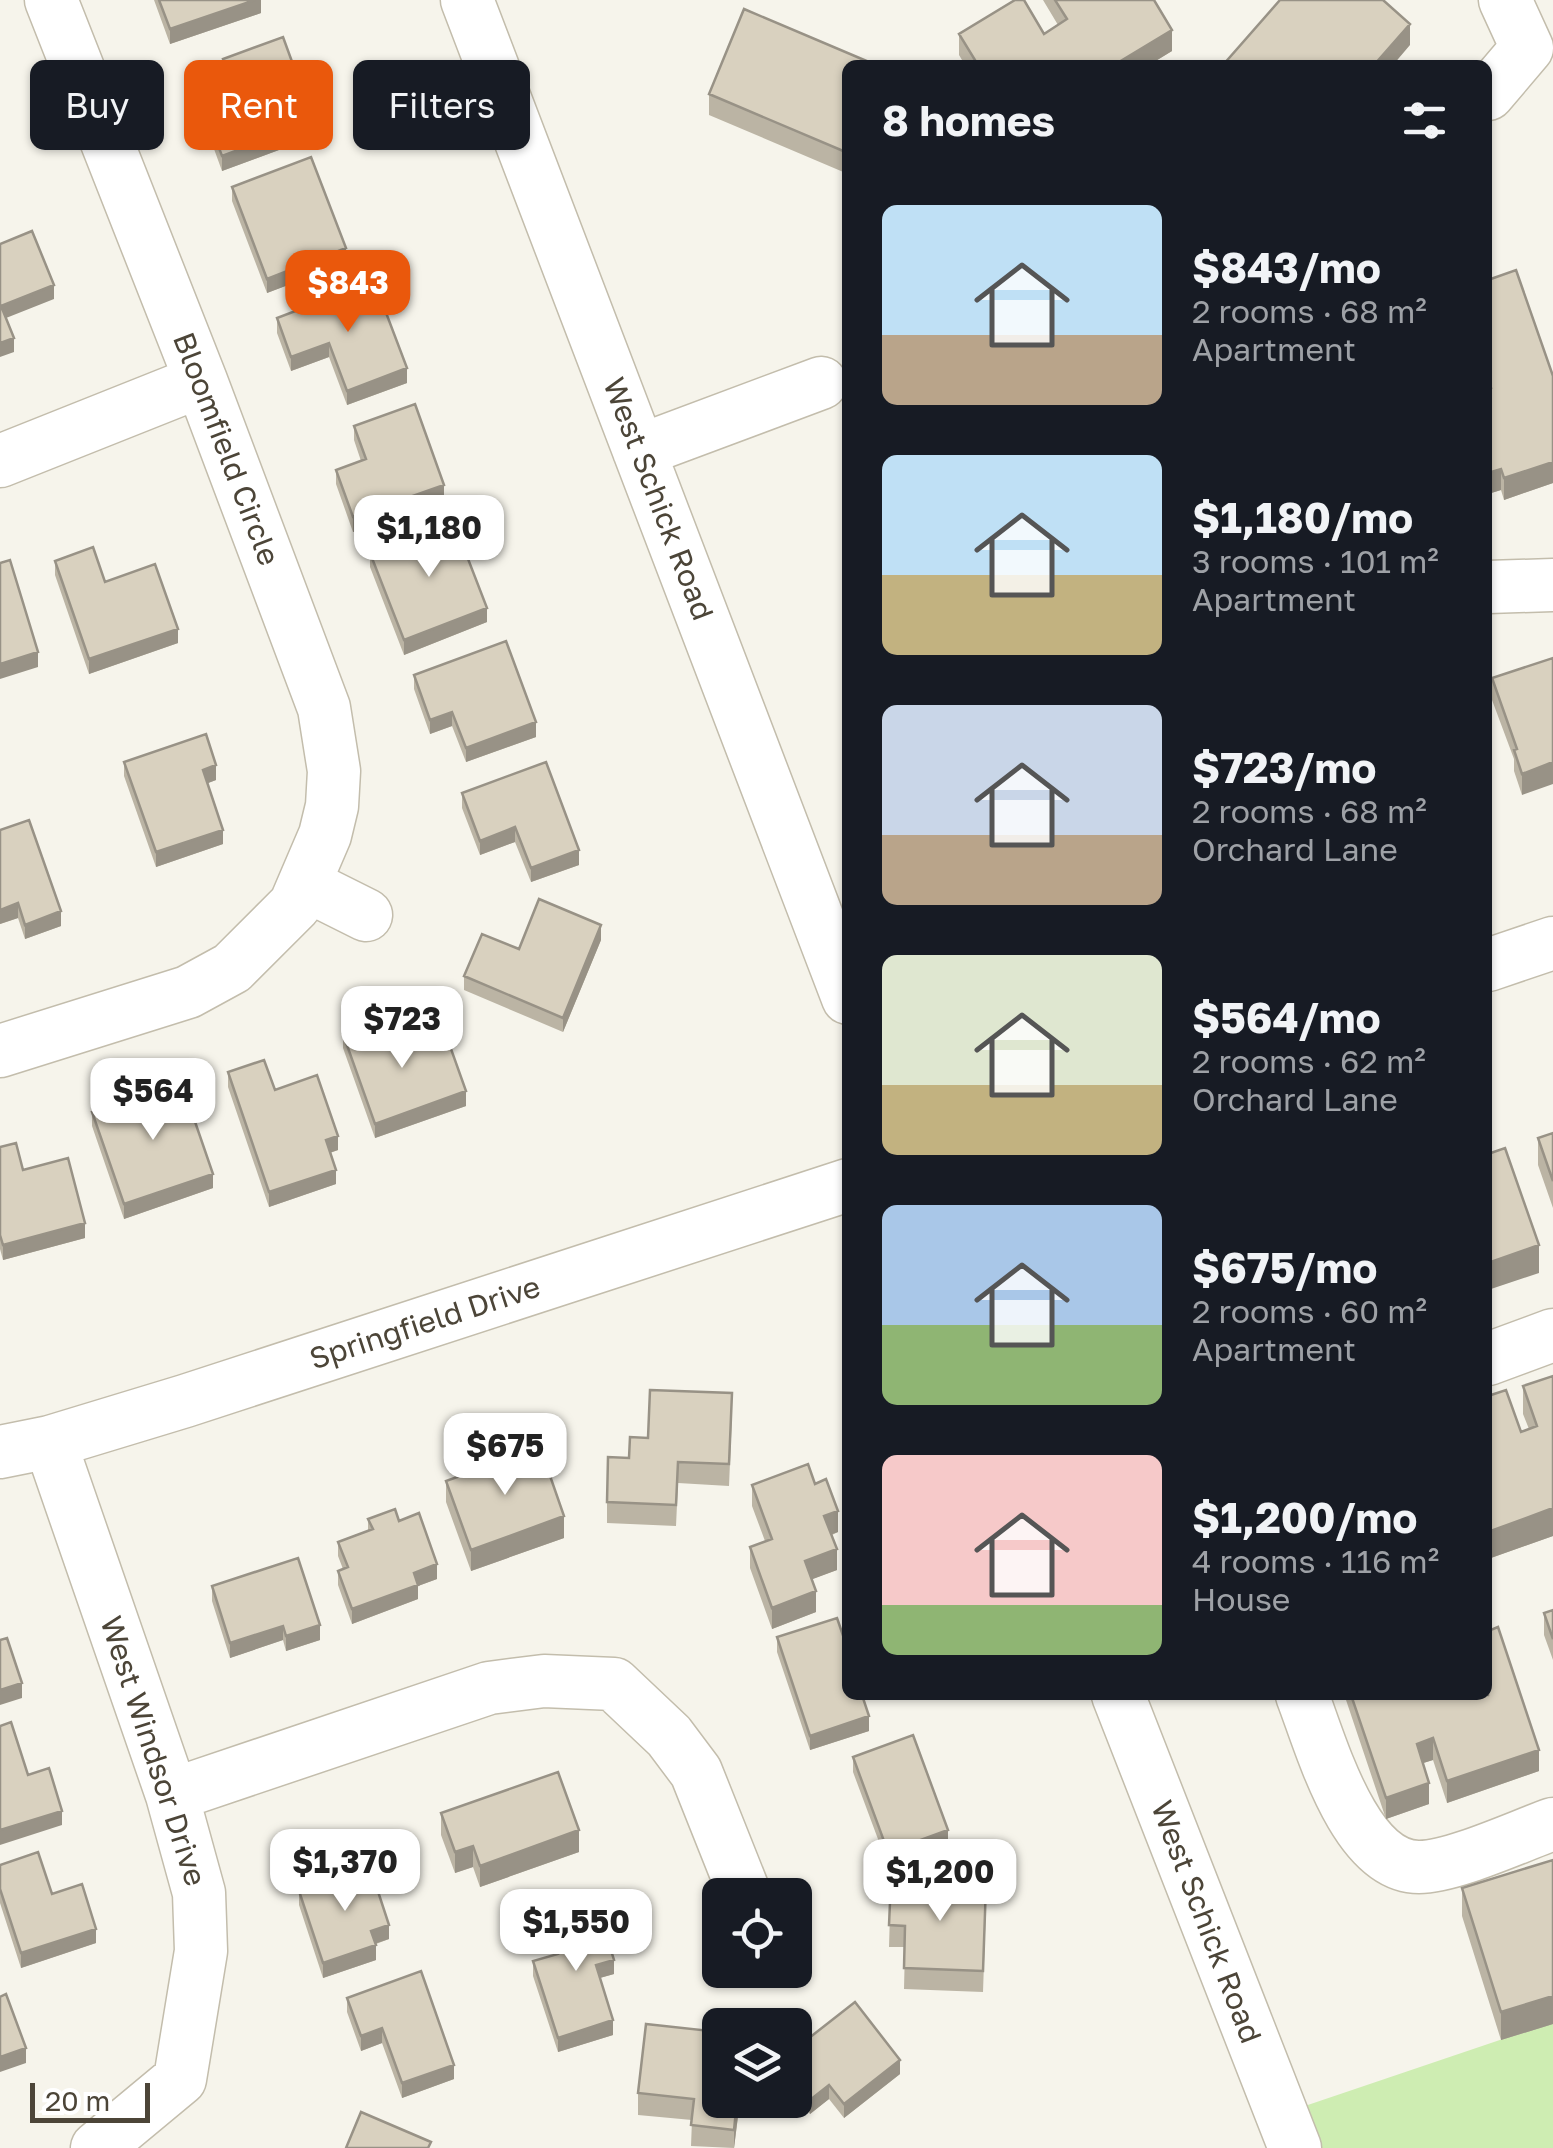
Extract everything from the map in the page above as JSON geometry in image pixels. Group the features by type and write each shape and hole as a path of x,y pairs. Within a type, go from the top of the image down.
{"street":[{"name":"Bloomfield Circle","path":"51,0 324,708 334,772 332,806 299,895"},
{"name":"West Schick Road","path":"467,0 842,982"},
{"path":"1492,91 1540,52 1504,0"},
{"path":"0,460 201,381"},
{"path":"639,451 821,382"},
{"path":"1492,587 1553,585"},
{"path":"0,1051 188,992 232,968 299,895 366,916"},
{"path":"1492,965 1553,943"},
{"name":"Springfield Drive","path":"0,1452 50,1442 204,1395 842,1187"},
{"path":"1492,1357 1553,1335"},
{"name":"West Windsor Drive","path":"50,1442 172,1795 199,1893 201,1951 180,2079 97,2148"},
{"path":"172,1795 489,1688 544,1681 614,1684 668,1736 696,1772 738,1878"},
{"name":"West Schick Road","path":"1120,1700 1295,2148"},
{"path":"1304,1700 1340,1792 1367,1839 1393,1860 1418,1867 1450,1860 1553,1824"}],"green space":[{"path":"1553,2022 1553,2148 1311,2148 1296,2109"}],"building":[{"path":"159,0 255,0 170,29"},
{"path":"1015,0 1024,0 1044,34 1067,19 1055,0 1154,0 1172,30 1122,60 975,60 959,34"},
{"path":"1280,0 1383,0 1410,24 1378,60 1227,60"},
{"path":"744,9 864,60 842,60 842,150 709,94"},
{"path":"283,37 291,60 223,60"},
{"path":"311,157 346,248 267,279 232,187"},
{"path":"32,231 54,285 1,306 14,338 0,343 0,244"},
{"path":"1516,270 1553,376 1553,462 1504,478 1501,469 1492,472 1492,279"},
{"path":"374,281 407,368 347,391 329,343 291,357 277,318"},
{"path":"415,404 444,485 353,517 336,470 366,459 354,426"},
{"path":"453,520 487,608 404,640 370,553"},
{"path":"93,547 105,582 155,564 178,629 89,659 55,561"},
{"path":"10,560 38,652 0,664 0,563"},
{"path":"506,641 536,722 466,748 452,712 430,720 414,675"},
{"path":"1553,658 1553,762 1522,774 1492,678"},
{"path":"206,734 216,765 203,770 223,830 156,852 124,762"},
{"path":"546,762 579,850 531,868 515,827 480,841 462,793"},
{"path":"29,820 61,911 25,925 18,903 0,910 0,830"},
{"path":"539,899 601,925 563,1018 464,976 482,934 519,949"},
{"path":"386,1019 397,1049 445,1032 466,1091 375,1124 343,1034"},
{"path":"264,1060 275,1090 317,1075 338,1136 326,1140 336,1170 269,1192 228,1072"},
{"path":"181,1081 213,1174 124,1204 92,1112"},
{"path":"1553,1133 1553,1181 1538,1138"},
{"path":"16,1143 23,1170 68,1158 85,1223 3,1245 0,1147"},
{"path":"1505,1148 1539,1245 1492,1262 1492,1153"},
{"path":"1553,1376 1553,1508 1492,1531 1492,1395 1506,1390 1521,1432 1537,1426 1523,1386"},
{"path":"650,1390 732,1393 729,1464 678,1462 676,1505 607,1502 608,1457 629,1458 630,1437 648,1438"},
{"path":"540,1447 564,1516 471,1550 446,1481"},
{"path":"808,1464 815,1484 826,1479 838,1511 824,1516 837,1549 805,1561 816,1591 772,1608 750,1547 772,1539 752,1485"},
{"path":"395,1509 399,1521 419,1513 437,1564 414,1573 418,1585 352,1609 338,1571 348,1567 338,1542 373,1529 368,1519"},
{"path":"298,1558 320,1625 286,1636 283,1626 230,1643 212,1586"},
{"path":"1553,1610 1553,1639 1544,1613"},
{"path":"837,1618 842,1633 842,1700 864,1700 869,1716 810,1736 777,1637"},
{"path":"1498,1627 1539,1750 1447,1781 1433,1738 1417,1744 1429,1783 1386,1798 1353,1700 1492,1700 1492,1629"},
{"path":"7,1638 22,1683 0,1690 0,1640"},
{"path":"11,1722 28,1775 49,1768 62,1811 0,1830 0,1726"},
{"path":"913,1735 948,1830 888,1852 853,1757"},
{"path":"558,1772 579,1830 480,1866 473,1846 455,1852 441,1813"},
{"path":"38,1852 52,1894 82,1884 96,1929 21,1953 0,1889 0,1865"},
{"path":"1553,1860 1553,1996 1501,2012 1462,1888"},
{"path":"370,1867 389,1925 371,1931 376,1945 323,1963 299,1891"},
{"path":"891,1880 986,1884 983,1971 904,1968 905,1926 889,1925"},
{"path":"598,1909 614,1960 596,1965 613,2020 558,2038 533,1961 558,1954 549,1924"},
{"path":"421,1971 454,2065 402,2083 382,2028 361,2036 347,1998"},
{"path":"6,1994 26,2048 0,2057 0,1997"},
{"path":"855,2002 900,2060 844,2104 829,2085 812,2098 812,2036"},
{"path":"646,2024 702,2030 702,2118 735,2118 734,2130 691,2125 694,2099 638,2093"},
{"path":"361,2112 431,2142 428,2148 346,2148"}]}
